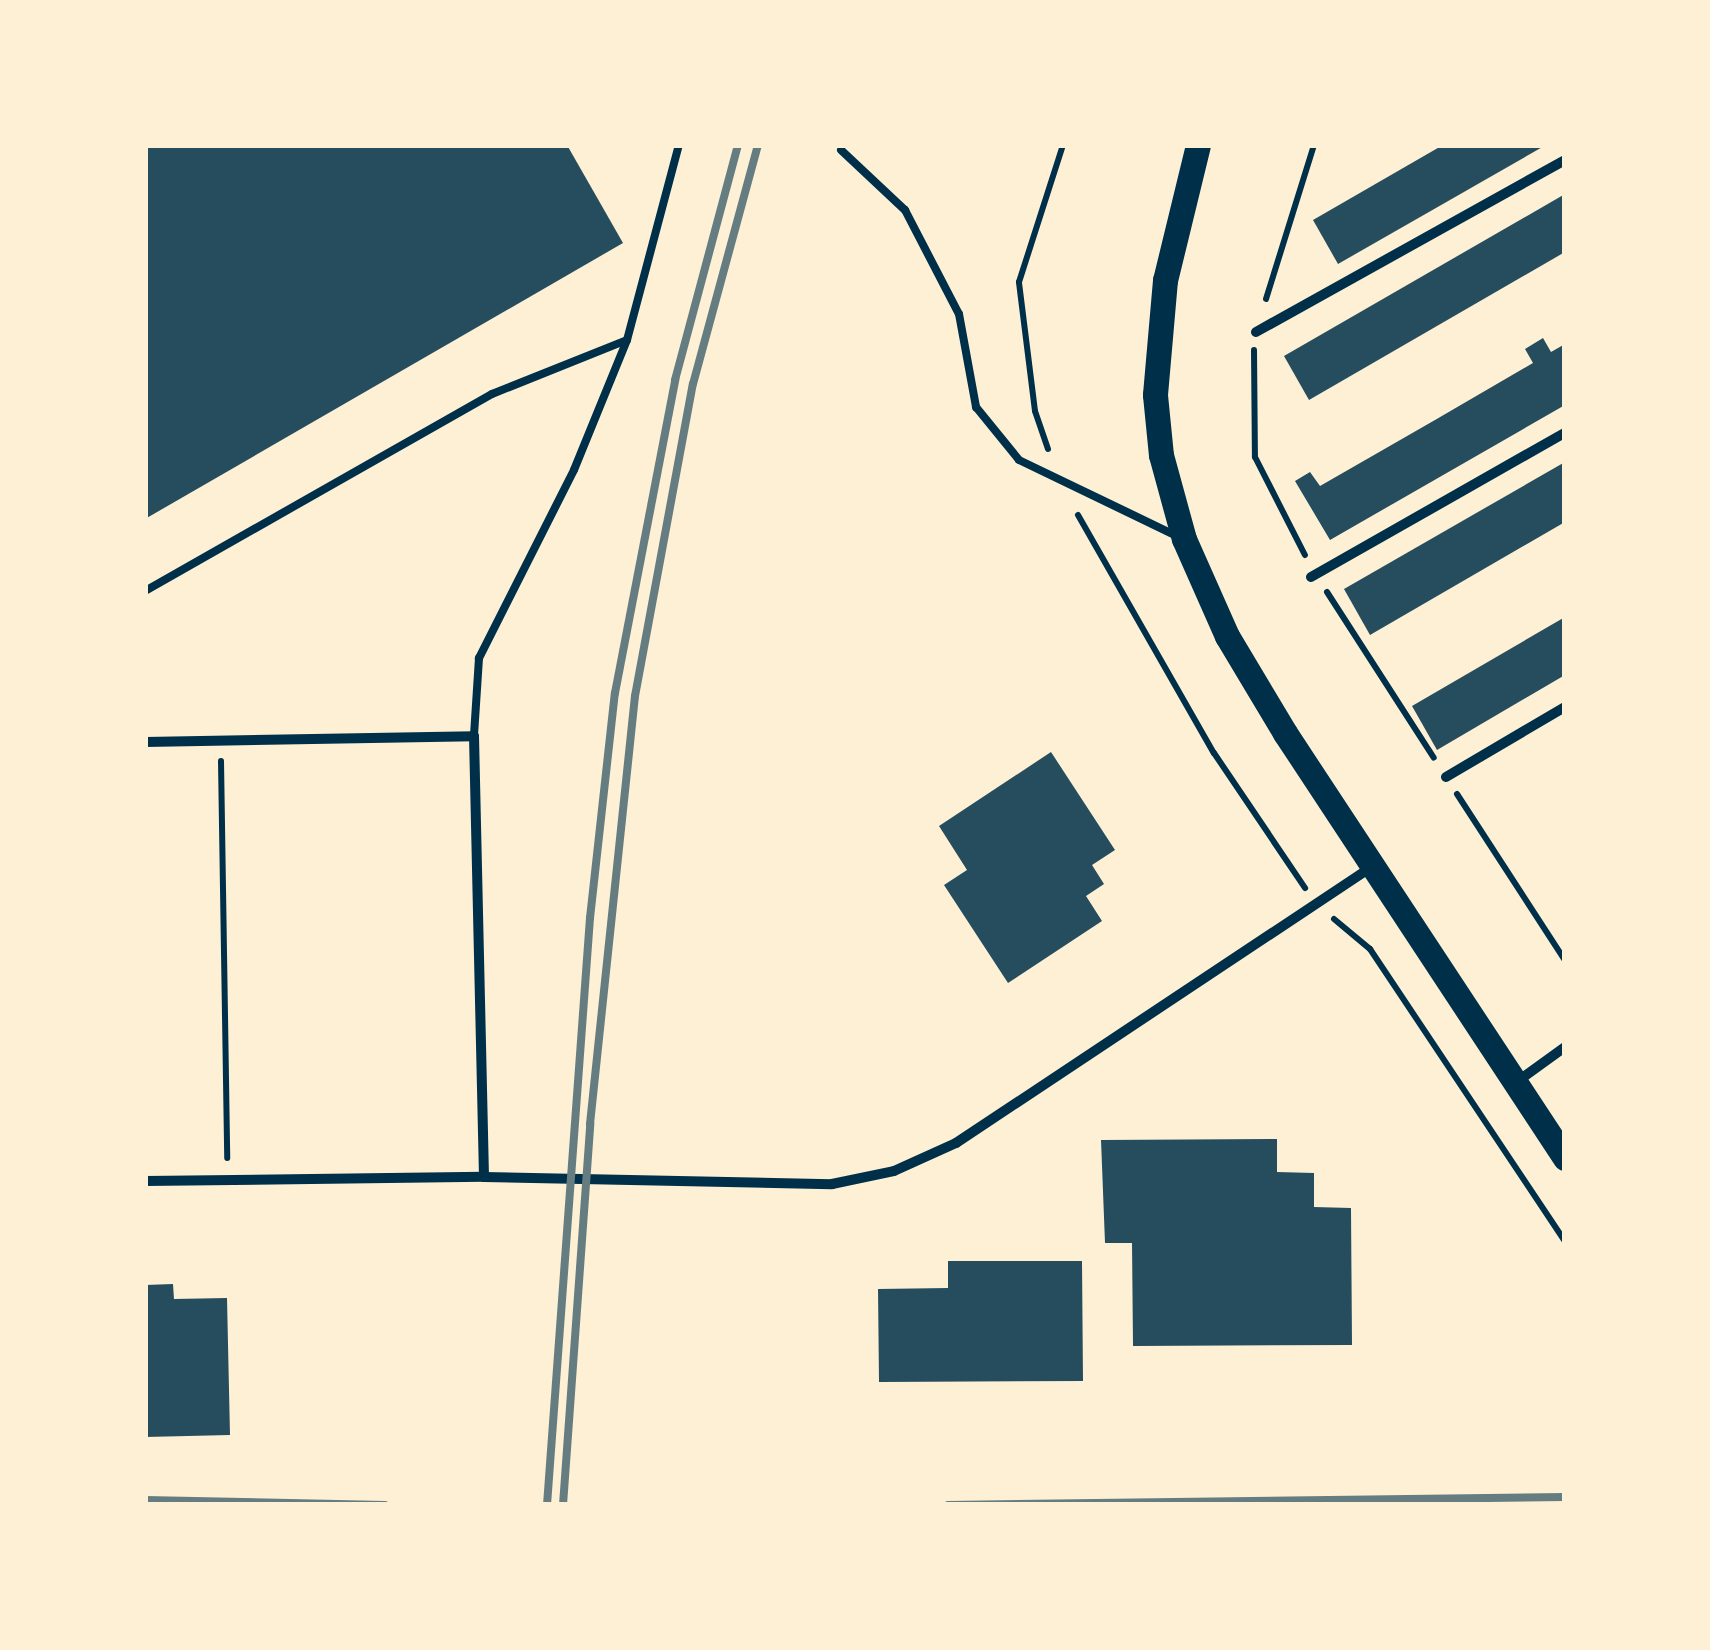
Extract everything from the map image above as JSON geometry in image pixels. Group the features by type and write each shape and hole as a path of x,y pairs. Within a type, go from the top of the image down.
{"main road":[{"path":"1198,145 1165,280 1155,395 1161,454 1184,538 1227,636 1565,1158"}],"street":[{"path":"1256,332 1565,160"},
{"path":"1311,577 1565,434"},
{"path":"1446,777 1565,707"},
{"path":"145,742 474,736 484,1177"},
{"path":"145,1181 484,1177 832,1184 894,1171 956,1144 1373,866"},
{"path":"1518,1081 1565,1046"}],"lane":[{"path":"474,736 480,658 574,470 626,340 679,145"},
{"path":"841,150 905,210 959,314 976,407 1019,460 1184,538"},
{"path":"145,590 492,394 626,340"}],"path":[{"path":"1063,145 1019,282 1035,412 1060,482 1214,753 1316,905 1370,948 1565,1241"},
{"path":"221,740 227,1180"}],"building":[{"path":"145,145 567,145 623,243 145,519"},
{"path":"1443,145 1546,145 1338,264 1313,220"},
{"path":"1565,194 1565,252 1309,400 1284,356"},
{"path":"1543,338 1551,352 1565,344 1565,405 1330,540 1295,481 1310,472 1320,486 1435,420 1533,363 1525,349"},
{"path":"1565,462 1565,522 1370,635 1344,589"},
{"path":"1565,617 1565,675 1437,750 1412,706"},
{"path":"1051,752 1115,850 1092,865 1104,884 1086,896 1102,921 1008,983 944,885 967,870 939,826"},
{"path":"1277,1139 1277,1172 1314,1173 1314,1207 1351,1208 1352,1345 1133,1346 1132,1243 1105,1243 1101,1140"},
{"path":"948,1261 1082,1261 1083,1381 879,1382 878,1289 948,1288"},
{"path":"173,1284 174,1299 227,1298 230,1435 145,1437 145,1285"}],"railway":[{"path":"547,1505 590,918 615,693 675,380 738,145"},
{"path":"563,1505 590,1124 635,696 693,384 758,145"},
{"path":"948,1505 1565,1497"},
{"path":"145,1500 385,1505"}]}
